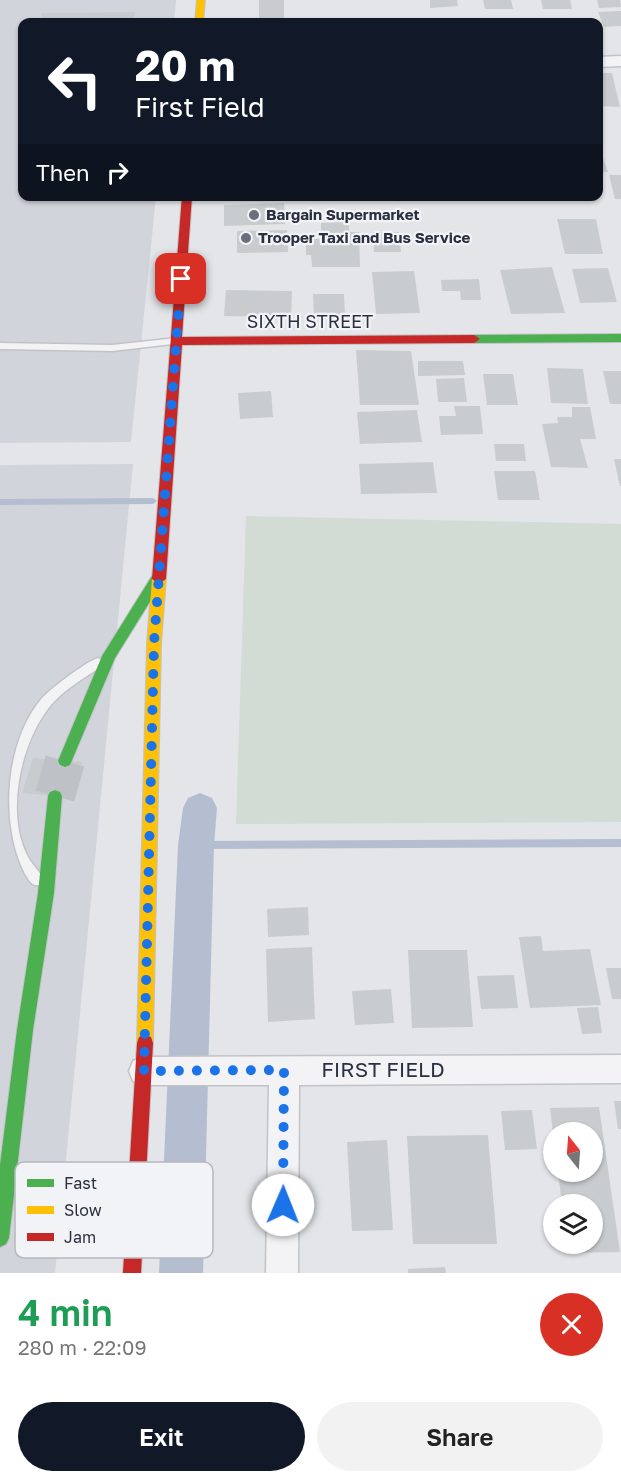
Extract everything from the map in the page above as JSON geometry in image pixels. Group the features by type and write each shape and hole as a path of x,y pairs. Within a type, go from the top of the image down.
{"street":[{"path":"199,18 201,0"},
{"path":"603,62 621,61"},
{"path":"139,1162 144,1071 154,643 187,201"},
{"name":"SIXTH STREET","path":"177,341 621,338"},
{"path":"65,761 109,656 160,575"},
{"path":"0,1238 25,1030 46,893 55,796"},
{"name":"FIRST FIELD","path":"144,1071 621,1069"},
{"path":"282,1273 284,1070"},
{"path":"132,1273 133,1258"}],"lane":[{"name":"SIXTH STREET","path":"0,346 112,348 177,341"},
{"path":"46,893 19,854 10,820 8,791 14,759 31,725 47,702 62,687 109,656"}],"shaded area":[{"path":"0,0 176,0 174,18 18,18 18,201 156,201 131,442 0,443"},
{"path":"133,464 66,1162 15,1162 15,1258 56,1258 55,1273 0,1273 0,465"},
{"path":"246,516 621,524 621,822 236,824"}],"building":[{"path":"259,0 284,0 284,18 259,18"},
{"path":"430,0 457,0 458,6 430,8"},
{"path":"483,0 511,0 513,9 485,9"},
{"path":"541,0 570,0 572,9 543,9"},
{"path":"597,0 620,0 621,7 599,8"},
{"path":"621,11 621,26 604,27 603,18 600,18 598,12"},
{"path":"135,12 134,18 41,18 42,13"},
{"path":"603,73 612,73 620,107 603,106"},
{"path":"603,158 608,172 603,172"},
{"path":"609,175 621,175 621,199 615,199"},
{"name":"Bargain Supermarket","path":"284,203 285,224 224,226 224,205"},
{"path":"557,219 596,219 603,254 565,254"},
{"path":"349,222 349,232 359,232 360,267 312,267 311,255 306,255 306,239 321,239 321,223"},
{"path":"287,230 288,252 237,253 237,231"},
{"path":"373,232 399,232 401,252 374,252"},
{"path":"552,267 565,313 511,314 500,270"},
{"path":"608,268 617,302 580,303 572,269"},
{"path":"414,271 420,313 376,314 372,272"},
{"path":"479,279 481,300 461,300 460,291 442,291 441,280"},
{"path":"226,290 292,291 291,317 224,316"},
{"path":"313,294 344,294 345,315 314,316"},
{"path":"356,350 411,351 419,405 360,405"},
{"path":"418,361 463,361 465,375 418,376"},
{"path":"547,368 583,369 588,404 551,403"},
{"path":"603,371 621,371 621,404 610,404"},
{"path":"483,374 513,374 518,405 487,405"},
{"path":"464,378 467,402 438,402 436,379"},
{"path":"271,391 273,417 240,419 238,393"},
{"path":"454,406 480,406 483,434 441,435 439,416 456,416"},
{"path":"572,407 590,407 596,439 580,439 588,468 551,467 542,424 558,423 557,417 572,417"},
{"path":"417,410 422,442 360,444 357,412"},
{"path":"494,444 524,444 526,461 496,461"},
{"path":"614,459 621,459 621,486 620,486"},
{"path":"433,462 437,493 361,494 359,464"},
{"path":"494,471 535,471 540,500 498,500"},
{"path":"33,758 82,762 73,798 22,793"},
{"path":"308,907 309,935 268,937 267,909"},
{"path":"541,936 543,951 590,949 601,1005 530,1008 519,937"},
{"path":"312,947 315,1019 268,1022 266,949"},
{"path":"408,950 467,950 473,1027 412,1028"},
{"path":"606,968 621,968 621,999 612,999"},
{"path":"514,975 518,1008 481,1009 477,976"},
{"path":"391,989 394,1023 355,1025 352,991"},
{"path":"598,1007 602,1033 582,1034 577,1008"},
{"path":"614,1101 621,1101 621,1129 618,1129"},
{"path":"599,1107 601,1122 552,1122 550,1108"},
{"path":"532,1110 537,1149 505,1150 501,1111"},
{"path":"488,1135 497,1244 413,1244 407,1136"},
{"path":"603,1135 620,1252 603,1252 603,1194 561,1194 559,1182 603,1182"},
{"path":"387,1140 393,1230 352,1231 347,1142"},
{"path":"445,1267 446,1273 408,1273 408,1269"}],"waterway":[{"path":"0,502 153,501"},
{"path":"185,1162 196,845 200,808"},
{"path":"196,845 621,843"},
{"path":"181,1273 182,1258"}],"tunnel":[{"path":"55,796 65,761"}],"traffic: fast":[{"path":"474,339 621,338"},
{"path":"65,761 109,656 157,579"},
{"path":"0,1238 25,1030 46,893 55,796"}],"traffic: slow":[{"path":"199,18 201,0"},
{"path":"145,1043 154,643 159,579"}],"traffic: jam":[{"path":"159,579 187,201"},
{"path":"177,341 474,339"},
{"path":"138,1162 145,1043"},
{"path":"132,1273 133,1258"}],"place":[{"name":"Bargain Supermarket","path":"254,215"},
{"name":"Trooper Taxi and Bus Service","path":"246,238"}],"route":[{"path":"181,279 154,643 144,1071 284,1070 283,1205"}]}
